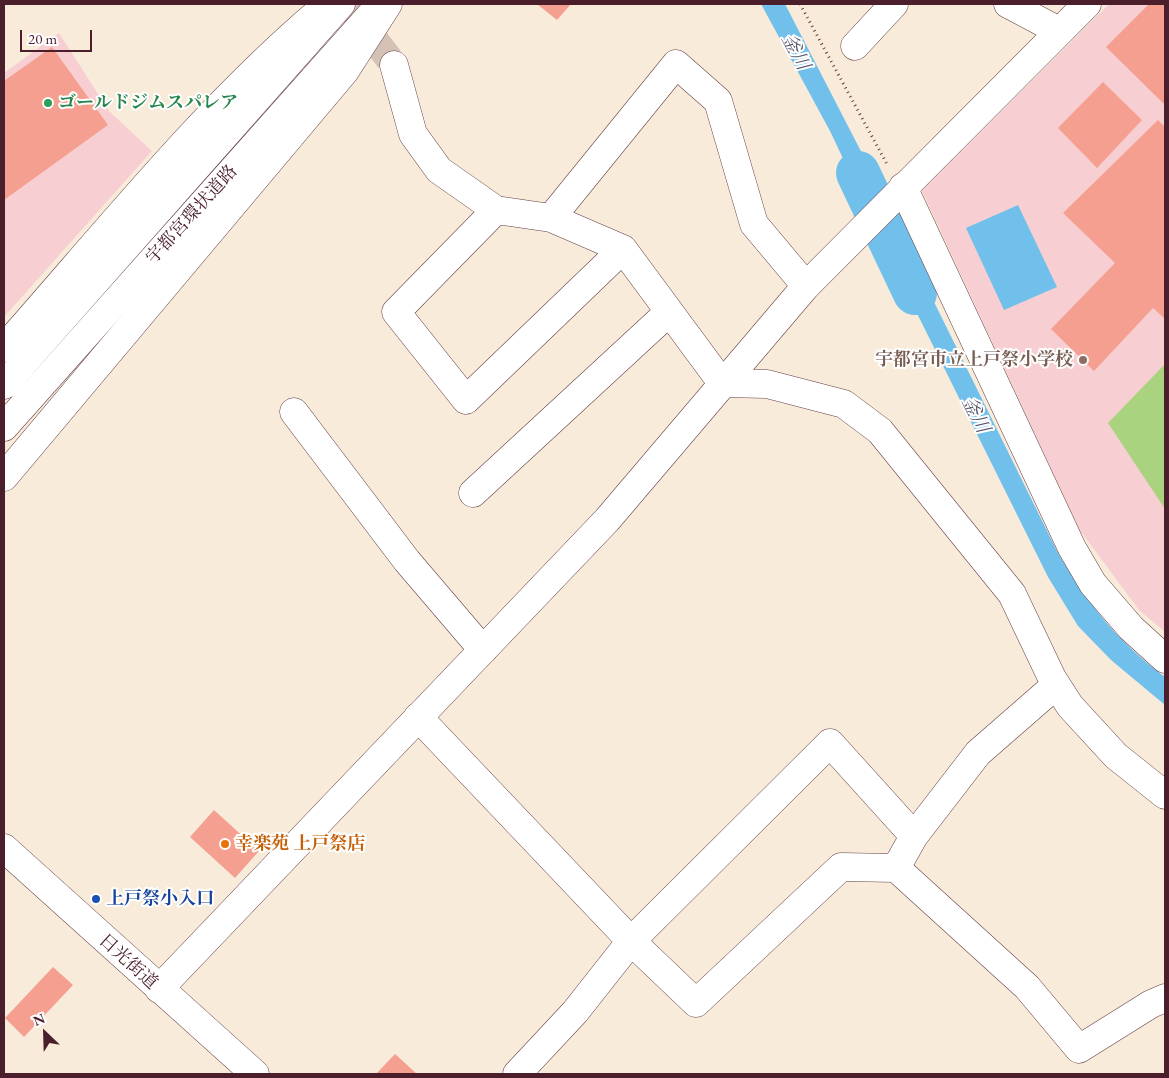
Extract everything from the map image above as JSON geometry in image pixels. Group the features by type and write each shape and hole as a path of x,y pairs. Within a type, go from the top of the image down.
{"main road":[{"path":"4,348 188,140 290,35 328,4"},
{"name":"宇都宮環状道路","path":"4,385 341,4"},
{"name":"宇都宮環状道路","path":"4,426 380,4"},
{"path":"4,477 345,71 388,4"},
{"path":"856,46 894,4"},
{"path":"1008,4 1060,31"},
{"path":"158,990 607,520 806,286 1087,4"},
{"path":"551,218 676,64 718,101 754,224 806,286"},
{"path":"394,65 413,134 439,170 496,210 551,218 623,249 722,383"},
{"path":"903,187 1072,548 1093,584 1131,628 1165,659"},
{"path":"496,210 396,312 466,400 623,249"},
{"path":"473,493 668,312"},
{"path":"722,383 767,384 844,404 880,431 1012,594 1056,685 1070,706 1116,756 1165,795"},
{"path":"294,412 407,561 483,650"},
{"path":"896,868 914,836 978,753 1056,685"},
{"path":"418,718 631,941 696,1003 841,867 896,868 1026,987 1079,1049 1151,1004 1165,998"},
{"path":"517,1074 575,1012 631,941 830,743 914,836"},
{"name":"日光街道","path":"4,848 158,990 255,1074"}],"path":[{"path":"800,4 892,173 903,187"}],"shaded area":[{"name":"宇都宮市立上戸祭小学校","path":"1109,4 1165,4 1165,632 1139,610 1079,529 922,191"},
{"path":"59,33 109,111 152,151 4,317 4,73"}],"green space":[{"path":"1165,364 1165,509 1108,423"}],"water":[{"path":"761,4 785,4 882,192 866,207 830,131"},
{"path":"1018,205 1057,287 1004,310 966,228"},
{"path":"898,229 1057,551 1068,570 1104,620 1132,650 1165,677 1165,705 1111,660 1078,626 1048,577 882,243"}],"building":[{"path":"537,4 571,4 557,20"},
{"path":"1149,4 1165,4 1165,105 1106,47"},
{"name":"ゴールドジムスパレア","path":"52,47 108,125 4,200 4,81"},
{"path":"1103,82 1142,120 1097,168 1058,128"},
{"path":"1158,120 1165,127 1165,319 1153,308 1094,371 1051,329 1115,263 1063,213"},
{"name":"幸楽苑 上戸祭店","path":"214,810 259,851 235,878 190,837"},
{"path":"53,967 73,985 24,1037 5,1018"},
{"path":"395,1054 417,1074 376,1074"}],"waterway":[{"name":"釜川","path":"858,173 915,293"}],"tunnel":[{"path":"347,4 394,65"}],"place":[{"name":"ゴールドジムスパレア","path":"48,103"},
{"name":"宇都宮市立上戸祭小学校","path":"1083,360"},
{"name":"幸楽苑 上戸祭店","path":"225,844"},
{"name":"上戸祭小入口","path":"96,899"}]}
